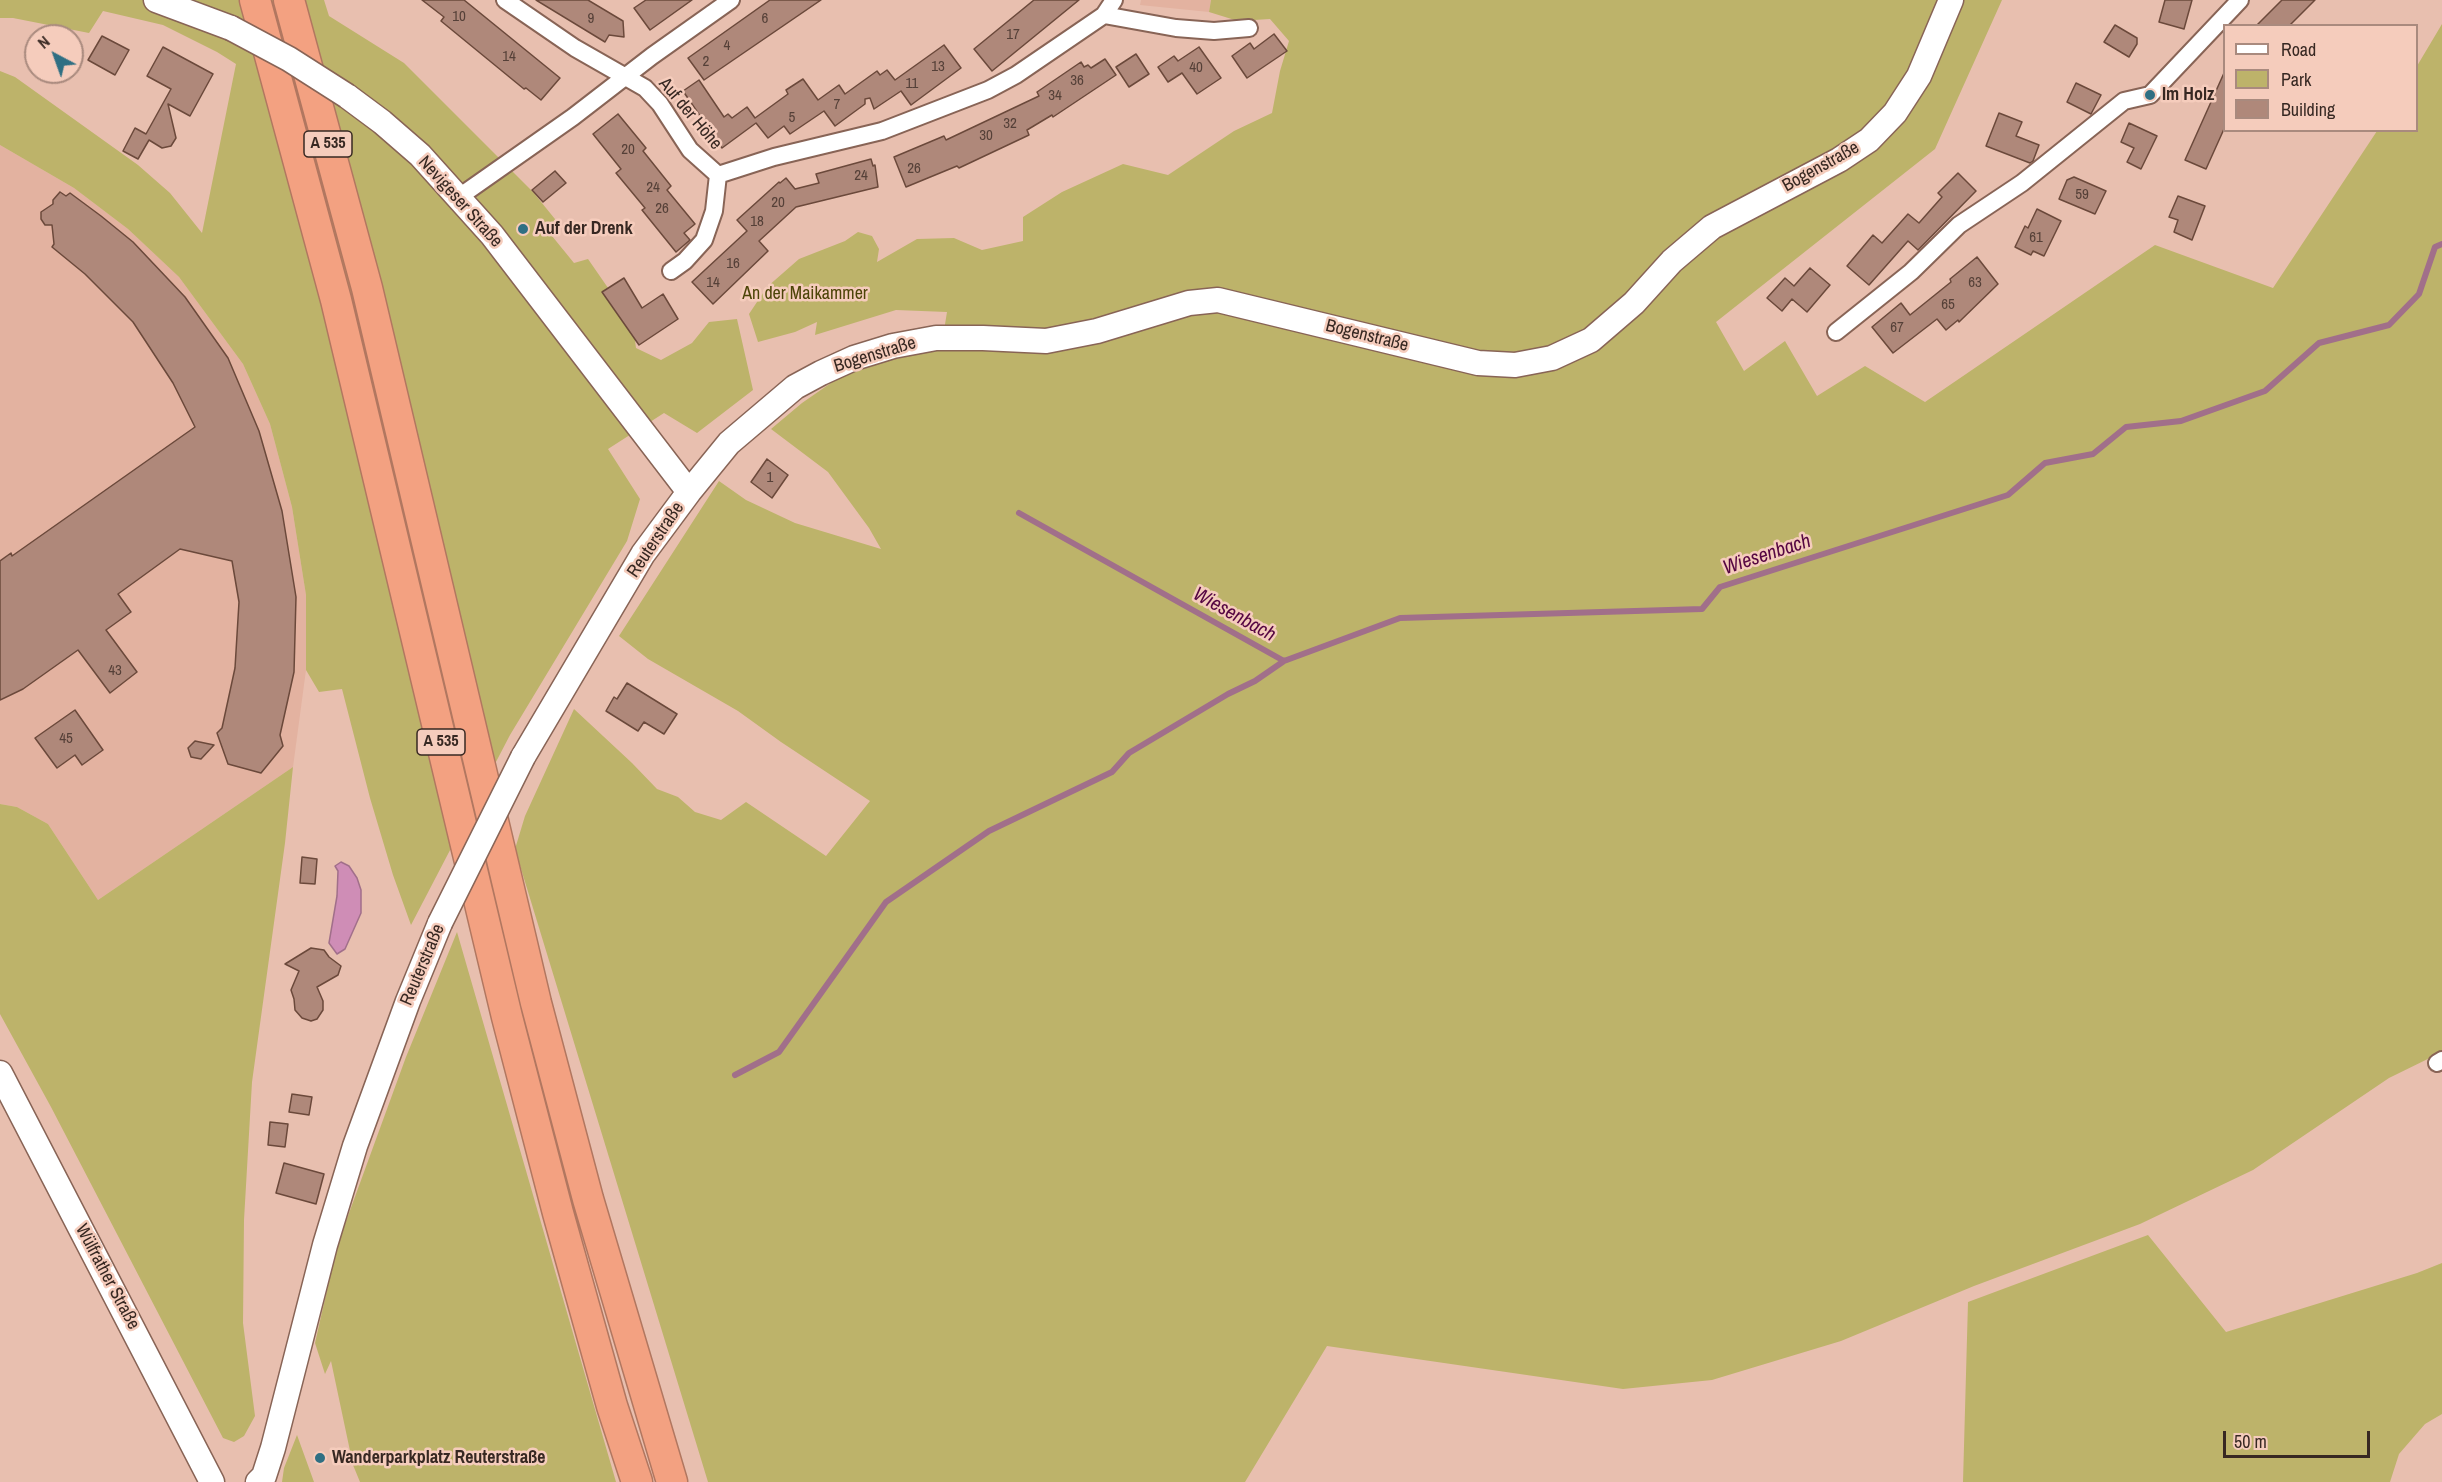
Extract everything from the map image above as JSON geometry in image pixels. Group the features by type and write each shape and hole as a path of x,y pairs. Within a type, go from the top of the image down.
{"highway":[{"name":"A 535","path":"255,0 336,300 507,1017 564,1235 612,1406 637,1482"},
{"name":"A 535","path":"288,0 367,288 536,1003 595,1222 672,1482"}],"main road":[{"name":"Nevigeser Straße","path":"156,0 231,28 290,59 347,96 420,155 492,235 688,492"},
{"name":"Bogenstraße","path":"688,492 729,443 795,387 854,358 893,346 936,338 1046,340 1097,330 1189,303 1218,300 1478,363 1515,364 1551,358 1591,340 1634,303 1672,261 1712,227 1839,160 1869,140 1895,113 1919,75 1951,0"},
{"name":"Reuterstraße","path":"258,1482 264,1476 273,1448 325,1245 355,1146 408,1001 440,923 523,757 644,555 688,492"},
{"name":"Wülfrather Straße","path":"0,1073 212,1482"}],"street":[{"name":"Auf der Höhe","path":"505,0 575,48 645,88 660,104 690,150 718,175 714,211 704,240 685,261 671,271"},
{"path":"459,197 573,117 731,0"},
{"path":"718,175 774,157 882,131 988,90 1016,75 1104,15 1114,0"},
{"path":"1836,332 1911,273 1959,225 2022,183 2124,101 2150,95 2240,0"},
{"path":"1104,15 1176,28 1214,31 1248,28"}],"shaded area":[{"path":"1141,0 1211,0 1209,12 1140,5"},
{"path":"0,145 74,188 128,229 179,277 243,364 270,424 292,507 306,595 306,670 293,767 98,900 48,824 17,807 0,804"},
{"path":"341,862 349,866 357,878 361,890 361,913 345,949 337,954 329,943 337,896 338,871 335,866"}],"green space":[{"path":"0,0 324,0 329,16 404,63 533,192 559,224 552,236 574,263 588,259 615,298 634,333 636,348 661,360 692,343 709,322 737,319 753,390 697,433 664,413 608,449 640,499 627,541 510,735 411,925 370,798 342,689 319,692 306,670 306,595 292,507 270,424 243,364 179,277 128,229 74,188 0,145 0,71 15,77 138,165 170,193 202,233 236,64 163,25 103,11 89,33 84,32 84,24 43,24 0,18"},
{"name":"An der Maikammer","path":"1211,0 2002,0 1935,149 1716,322 1744,371 1785,341 1817,396 1865,366 1925,402 2155,245 2273,288 2376,132 2418,132 2418,64 2442,24 2442,1052 2389,1078 2253,1170 2140,1224 1974,1286 1841,1341 1712,1380 1623,1389 1327,1346 1245,1482 708,1482 515,849 525,816 574,709 657,789 678,797 695,812 721,820 746,802 826,856 870,801 738,711 648,659 619,636 719,481 746,500 795,523 881,549 869,528 828,472 771,429 802,403 841,376 891,360 941,349 947,312 896,310 815,335 817,322 795,332 758,342 749,314 767,287 799,259 845,241 858,232 872,236 879,249 877,262 917,239 954,238 982,250 1023,241 1023,217 1062,192 1123,164 1168,175 1234,131 1272,113 1280,71 1289,41 1270,19 1238,21 1209,12"},
{"path":"293,767 285,843 252,1082 244,1220 243,1323 255,1416 244,1436 234,1442 223,1438 51,1107 0,1014 0,804 17,807 48,824 98,900"},
{"path":"457,932 616,1482 360,1482 353,1465 331,1361 325,1374 315,1343 337,1246 406,1057"},
{"path":"2148,1235 2226,1332 2417,1273 2442,1263 2442,1414 2425,1424 2399,1454 2390,1482 1963,1482 1968,1302"},
{"path":"297,1435 314,1482 282,1482 284,1468"}],"building":[{"path":"422,0 464,0 560,78 541,100 526,88 524,89 441,21 444,17"},
{"path":"536,0 588,0 623,21 624,37 609,35 605,42"},
{"path":"646,0 692,0 650,30 634,8"},
{"path":"770,0 821,0 704,80 688,58"},
{"path":"1034,0 1079,0 992,71 974,49"},
{"path":"2165,0 2192,0 2184,29 2159,22"},
{"path":"2282,0 2315,0 2291,24 2258,24"},
{"path":"2115,25 2137,38 2137,44 2129,57 2104,42"},
{"path":"1274,34 1287,51 1247,78 1232,56 1250,43 1254,49"},
{"path":"102,36 129,50 115,75 88,60"},
{"path":"944,45 961,68 911,105 901,91 874,109 870,98 865,99 865,104 835,126 824,111 790,134 784,126 768,138 756,123 722,148 683,91 699,80 724,117 728,114 732,118 747,107 755,118 788,94 786,90 803,79 818,100 839,85 845,94 877,71 880,75 887,70 895,80"},
{"path":"163,47 213,74 190,116 168,104 176,138 171,146 162,148 149,140 138,159 123,151 135,128 146,134 171,89 147,76"},
{"path":"1199,47 1221,78 1197,94 1182,73 1168,82 1158,67 1174,56 1178,61"},
{"path":"1136,54 1149,74 1129,87 1116,67"},
{"path":"1105,59 1116,75 1053,117 1052,115 1027,130 1029,135 959,168 957,166 906,187 894,157 944,136 946,140 1039,96 1037,92 1081,62 1084,67 1088,65 1091,68"},
{"path":"2223,75 2223,131 2206,169 2185,160"},
{"path":"2076,83 2101,95 2091,114 2067,102"},
{"path":"1999,113 2022,122 2016,136 2039,145 2030,163 1986,146"},
{"path":"618,114 646,148 643,151 671,186 667,190 695,224 684,233 690,240 676,252 642,210 645,208 616,173 621,169 593,134"},
{"path":"2129,123 2157,136 2141,169 2127,162 2134,148 2121,142"},
{"path":"871,159 873,166 875,165 878,187 796,207 759,241 768,251 713,304 692,282 747,231 737,220 779,182 786,178 795,189 819,183 816,174"},
{"path":"555,171 566,183 543,202 532,190"},
{"path":"1958,173 1976,191 1918,250 1908,241 1869,285 1847,266 1873,235 1882,243 1908,214 1919,223 1942,197 1938,193"},
{"path":"2074,177 2106,191 2095,214 2059,199 2067,180"},
{"path":"60,192 66,196 70,193 133,242 185,297 228,358 259,431 282,511 296,597 294,672 280,735 283,746 261,773 228,764 217,733 222,728 235,668 239,602 232,561 180,549 118,594 131,612 106,630 137,672 110,693 78,650 23,689 0,700 0,561 11,553 12,556 195,427 173,383 133,322 85,274 52,247 54,244 52,225 45,225 41,219 41,212 53,204 53,200"},
{"path":"2178,196 2205,206 2192,240 2174,232 2178,220 2169,217"},
{"path":"2037,209 2061,221 2044,256 2033,251 2031,255 2015,247 2025,226 2028,228"},
{"path":"1977,257 1998,284 1959,322 1958,320 1946,330 1937,319 1893,353 1872,327 1901,303 1910,315 1951,282 1950,279"},
{"path":"1810,268 1830,285 1807,312 1792,299 1782,311 1767,298 1785,278 1794,286"},
{"path":"624,278 642,308 663,294 678,319 639,345 602,292"},
{"path":"767,459 788,475 772,498 751,482"},
{"path":"627,683 677,714 664,734 644,722 638,731 606,711 614,697 617,699"},
{"path":"75,710 103,750 82,765 75,755 57,768 35,738"},
{"path":"195,741 214,745 201,759 191,757 188,748"},
{"path":"302,857 317,859 315,884 300,883"},
{"path":"311,948 324,950 341,966 338,975 317,987 323,1001 323,1010 317,1019 311,1021 302,1018 295,1010 291,990 299,971 285,964"},
{"path":"292,1094 312,1097 309,1115 289,1112"},
{"path":"270,1122 288,1124 285,1147 268,1145"},
{"path":"284,1163 324,1174 316,1204 276,1193"}],"waterway":[{"name":"Wiesenbach","path":"1019,513 1284,661 1400,618 1702,609 1720,587 2008,495 2045,463 2093,454 2126,427 2181,421 2265,391 2319,343 2389,325 2419,294 2435,247 2442,244"},
{"path":"735,1075 779,1052 886,902 989,831 1112,772 1129,753 1228,694 1255,681 1284,661"}],"place":[{"name":"Im Holz","path":"2150,95"},
{"name":"Auf der Drenk","path":"523,229"},
{"name":"Wanderparkplatz Reuterstraße","path":"320,1458"}]}
